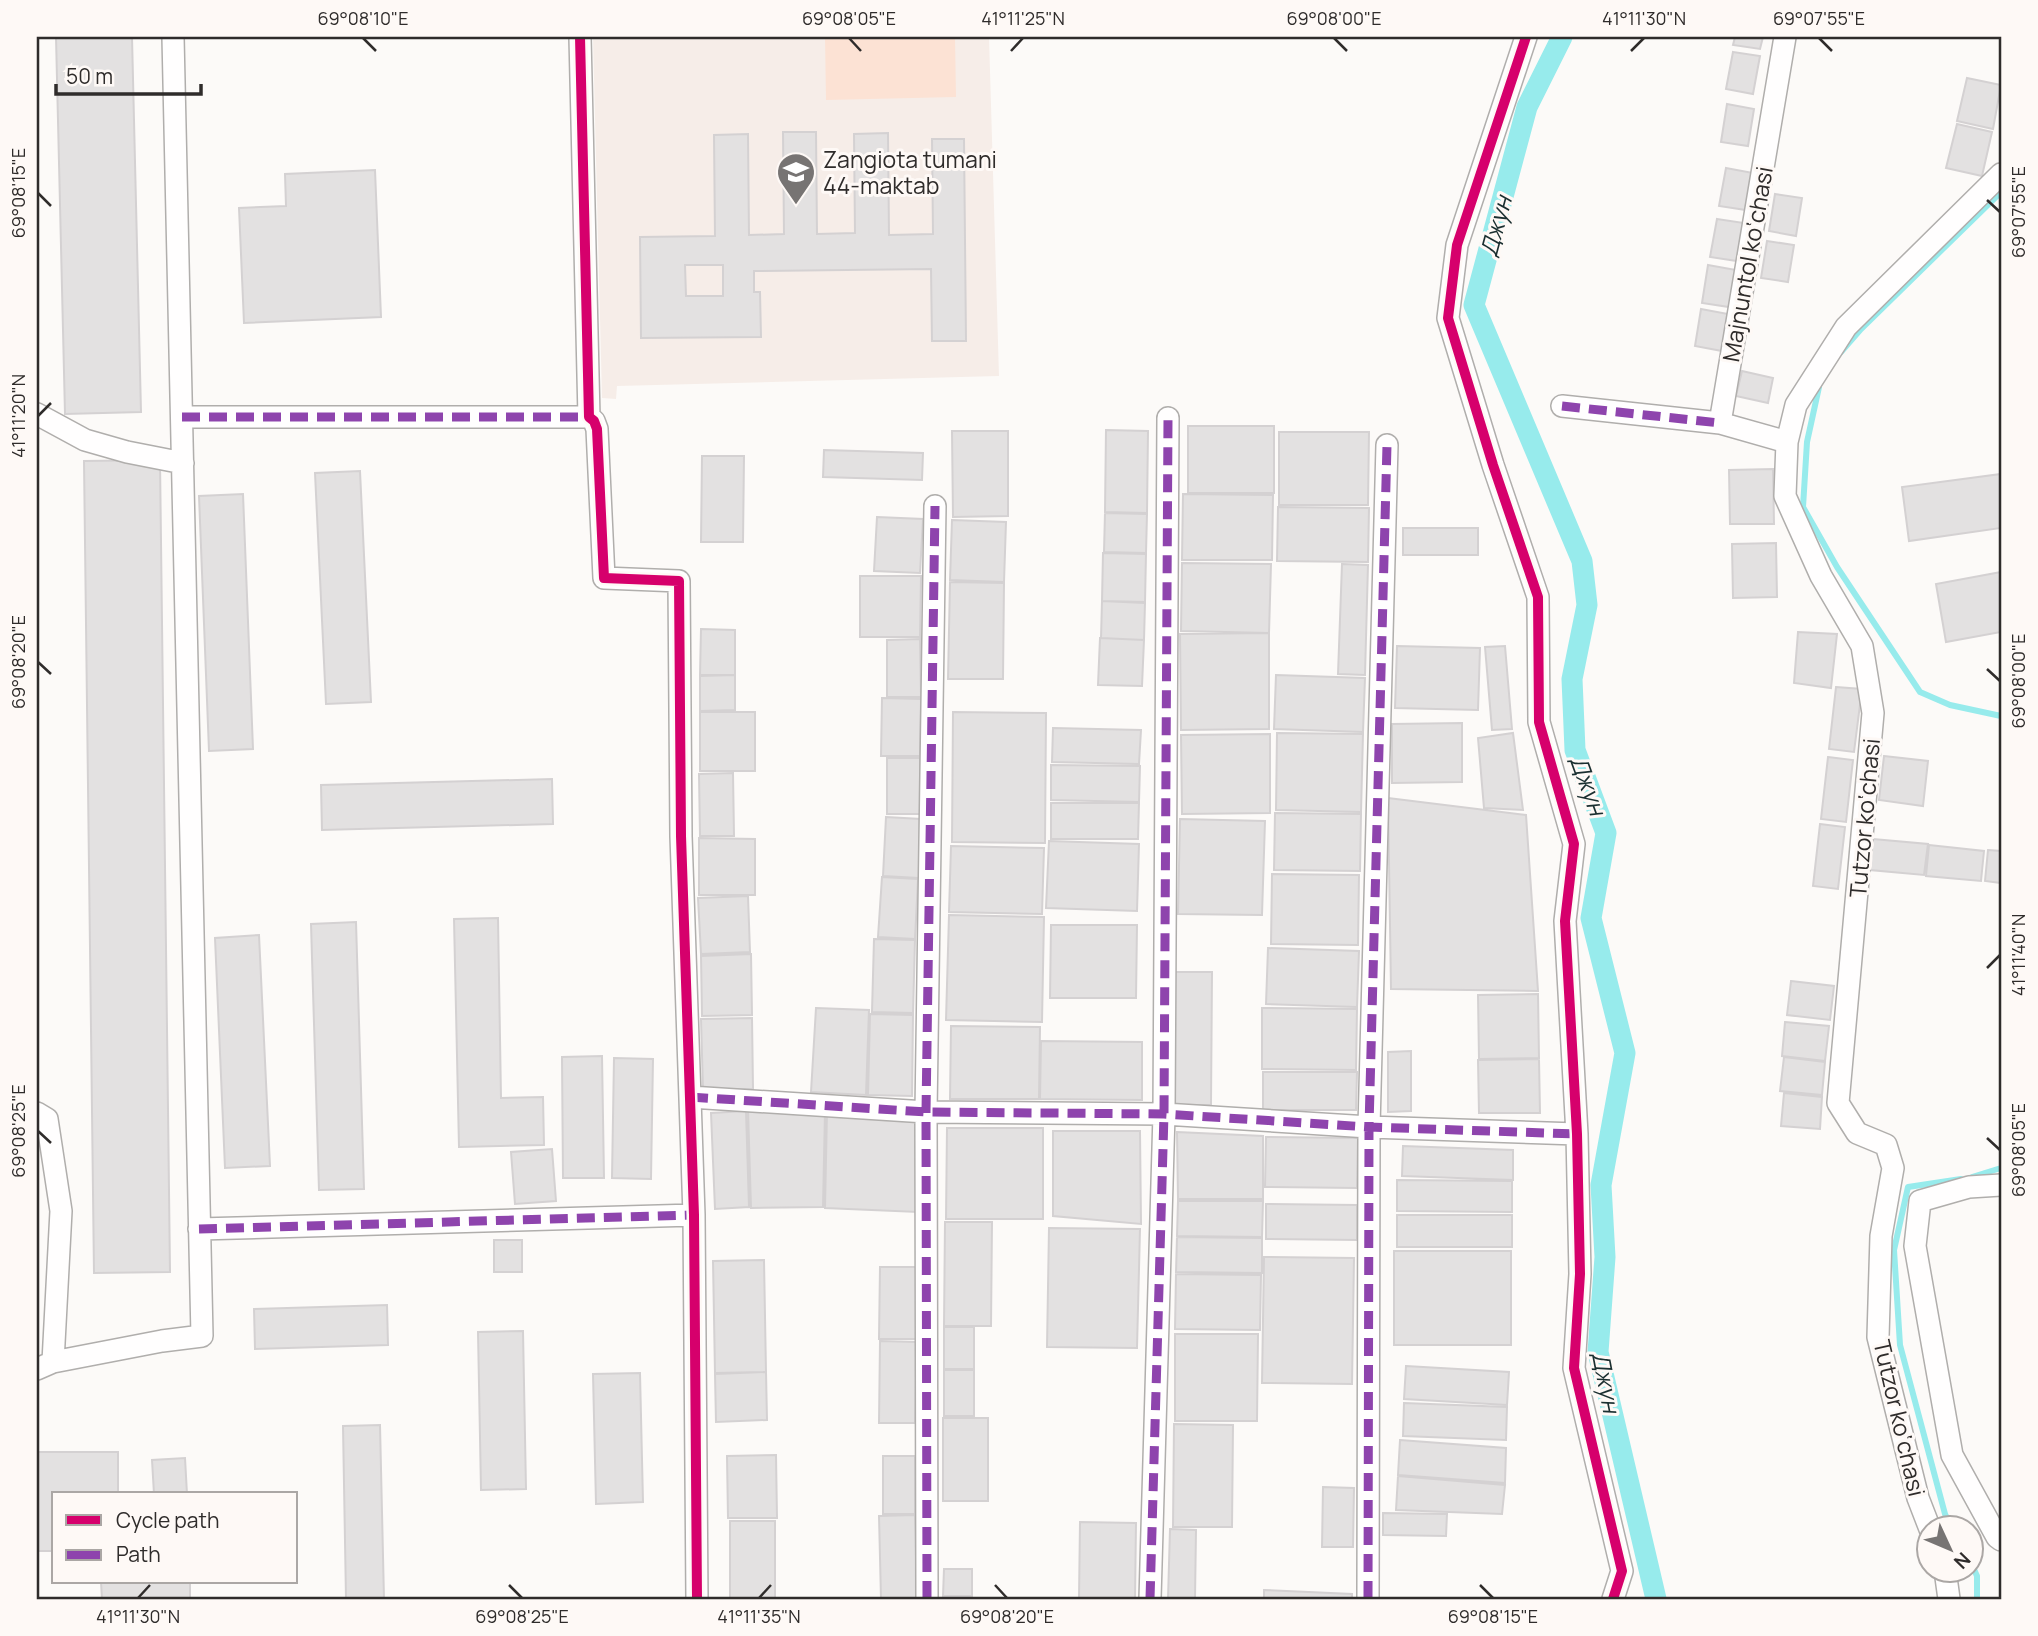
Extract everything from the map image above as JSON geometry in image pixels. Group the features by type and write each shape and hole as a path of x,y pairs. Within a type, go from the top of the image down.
{"street":[{"path":"37,1113 47,1119 61,1211 45,1366 162,1341 202,1336 173,37"},
{"path":"580,37 589,417"},
{"path":"1526,37 1457,245 1448,318 1493,465 1538,597 1539,722 1574,844 1565,922 1577,1134 1580,1274 1574,1368 1622,1571 1613,1599"},
{"name":"Majnuntol ko‘chasi","path":"1720,423 1785,37"},
{"name":"Tutzor ko‘chasi","path":"1924,1514 1917,1498 1878,1337 1881,1236 1893,1168 1886,1145 1857,1133 1838,1103 1873,713 1862,646 1821,576 1785,496 1787,442 1796,405 1846,327 2001,174"},
{"path":"1562,406 1720,423 1787,442"},
{"path":"37,414 85,440 183,463"},
{"path":"182,417 589,417 597,429 604,578 679,581 681,836 694,1215 697,1599"},
{"path":"1150,1599 1164,1114 1168,418"},
{"path":"1368,1599 1369,1127 1387,445"},
{"path":"927,1599 926,1112 935,506"},
{"path":"690,1097 926,1112 1164,1114 1369,1127 1577,1134"},
{"path":"2001,1185 1969,1187 1920,1200 1915,1246 1952,1455 2001,1540"},
{"path":"199,1229 694,1215"}],"shaded area":[{"name":"Zangiota tumani 44-maktab","path":"593,37 989,37 999,376 617,386 616,399 602,398"},
{"path":"825,37 955,37 956,97 826,100"}],"building":[{"path":"56,37 132,37 141,412 65,414"},
{"path":"1735,37 1763,37 1760,49 1733,45"},
{"path":"1733,52 1760,56 1753,94 1726,89"},
{"path":"1967,78 2001,85 1993,129 1957,121"},
{"path":"1727,104 1754,109 1748,146 1721,142"},
{"path":"1957,124 1992,132 1982,176 1946,168"},
{"path":"783,132 816,132 817,234 855,233 854,134 888,133 889,235 933,234 932,139 964,139 966,341 932,341 931,269 754,271 754,292 760,292 761,337 641,338 640,237 715,236 714,135 748,134 749,235 784,234","holes":["685,265 723,265 723,296 686,296"]},
{"path":"1726,168 1753,173 1746,210 1719,206"},
{"path":"375,170 381,317 244,323 239,208 286,206 285,174"},
{"path":"1775,194 1802,198 1796,236 1769,231"},
{"path":"1717,219 1744,223 1737,261 1710,257"},
{"path":"1767,241 1794,245 1788,282 1761,278"},
{"path":"1708,265 1736,270 1729,307 1702,303"},
{"path":"1701,309 1728,314 1722,351 1695,346"},
{"path":"1742,371 1773,378 1768,403 1736,396"},
{"path":"1188,426 1274,426 1274,493 1188,493"},
{"path":"1106,430 1148,431 1147,513 1105,512"},
{"path":"952,431 1008,431 1008,516 953,517"},
{"path":"1279,432 1369,432 1368,505 1279,505"},
{"path":"824,450 923,453 922,480 823,477"},
{"path":"702,456 744,456 743,542 701,542"},
{"path":"160,460 170,1272 94,1273 84,461"},
{"path":"1773,469 1774,524 1730,524 1729,470"},
{"path":"360,471 371,702 326,704 315,473"},
{"path":"2001,474 2001,528 1909,541 1902,487"},
{"path":"243,494 253,749 209,751 199,496"},
{"path":"1183,494 1273,495 1272,560 1182,560"},
{"path":"1278,507 1369,508 1368,562 1277,561"},
{"path":"1105,513 1147,514 1146,553 1104,552"},
{"path":"877,517 923,519 920,573 874,571"},
{"path":"952,520 1006,522 1004,582 950,580"},
{"path":"1403,528 1478,528 1478,555 1403,555"},
{"path":"1776,543 1777,597 1733,598 1732,544"},
{"path":"1103,553 1146,554 1145,602 1102,601"},
{"path":"1182,563 1271,564 1269,633 1181,631"},
{"path":"1342,564 1368,565 1365,675 1338,674"},
{"path":"2001,572 2001,632 1946,642 1936,584"},
{"path":"860,576 921,576 920,637 860,637"},
{"path":"950,582 1004,583 1003,679 948,679"},
{"path":"1102,601 1145,603 1144,640 1101,638"},
{"path":"701,629 735,630 735,675 700,675"},
{"path":"1798,632 1837,634 1831,688 1794,683"},
{"path":"1269,633 1269,729 1181,730 1180,634"},
{"path":"1100,638 1144,640 1142,686 1098,685"},
{"path":"920,639 921,697 887,697 887,640"},
{"path":"1397,646 1480,648 1478,710 1395,708"},
{"path":"1505,646 1512,729 1492,730 1485,647"},
{"path":"735,675 735,710 700,711 700,676"},
{"path":"1276,675 1365,678 1363,732 1274,729"},
{"path":"1836,687 1862,689 1854,752 1829,749"},
{"path":"882,698 921,699 920,756 881,756"},
{"path":"700,712 755,712 755,771 700,771"},
{"path":"953,712 1046,713 1045,843 952,842"},
{"path":"1462,723 1462,782 1392,783 1392,724"},
{"path":"1053,728 1141,730 1139,764 1052,762"},
{"path":"1277,733 1363,734 1361,812 1276,810"},
{"path":"1513,733 1523,810 1484,808 1478,738"},
{"path":"1270,734 1270,813 1182,814 1181,735"},
{"path":"1884,756 1928,761 1923,806 1879,800"},
{"path":"1828,757 1853,760 1846,822 1821,819"},
{"path":"887,758 920,758 920,814 887,814"},
{"path":"1051,765 1140,766 1139,802 1051,800"},
{"path":"733,773 734,836 700,836 699,774"},
{"path":"552,779 553,824 322,830 321,785"},
{"path":"1388,798 1526,815 1538,991 1391,989"},
{"path":"1051,803 1139,803 1138,839 1051,839"},
{"path":"1275,813 1361,814 1360,871 1274,870"},
{"path":"886,817 921,819 919,878 883,876"},
{"path":"1180,819 1265,821 1262,915 1178,914"},
{"path":"1820,824 1845,827 1838,889 1813,886"},
{"path":"699,838 755,839 755,895 699,895"},
{"path":"1873,839 1928,844 1924,875 1870,870"},
{"path":"1049,841 1139,844 1137,911 1046,908"},
{"path":"1929,845 1984,851 1981,881 1926,876"},
{"path":"951,846 1044,848 1042,914 949,912"},
{"path":"1988,850 2001,851 2001,883 1985,881"},
{"path":"1272,874 1359,875 1358,945 1271,944"},
{"path":"882,877 918,879 915,939 878,937"},
{"path":"748,896 750,952 701,954 698,898"},
{"path":"949,915 1044,917 1042,1022 946,1020"},
{"path":"498,918 501,1098 543,1097 544,1145 459,1147 454,919"},
{"path":"356,922 364,1189 319,1190 311,924"},
{"path":"1051,925 1137,925 1136,998 1050,998"},
{"path":"259,935 270,1166 225,1168 215,938"},
{"path":"874,939 915,940 913,1013 872,1012"},
{"path":"1268,948 1359,951 1357,1007 1266,1004"},
{"path":"751,954 752,1015 702,1016 701,956"},
{"path":"1173,972 1212,972 1211,1105 1172,1105"},
{"path":"1791,981 1834,986 1830,1020 1787,1015"},
{"path":"1538,994 1539,1058 1479,1059 1478,995"},
{"path":"816,1008 869,1010 866,1095 811,1092"},
{"path":"1262,1008 1357,1009 1356,1070 1262,1069"},
{"path":"870,1014 913,1015 912,1096 868,1095"},
{"path":"752,1018 753,1089 703,1090 701,1019"},
{"path":"1785,1022 1829,1026 1825,1061 1782,1056"},
{"path":"951,1026 1040,1027 1039,1099 950,1099"},
{"path":"1041,1041 1142,1042 1142,1100 1040,1099"},
{"path":"1411,1051 1411,1111 1388,1112 1388,1052"},
{"path":"602,1056 604,1178 563,1178 562,1057"},
{"path":"1784,1057 1825,1062 1822,1095 1780,1091"},
{"path":"614,1058 653,1059 651,1179 612,1178"},
{"path":"1539,1059 1540,1113 1479,1113 1478,1060"},
{"path":"1263,1072 1357,1072 1356,1110 1263,1110"},
{"path":"1784,1093 1822,1097 1820,1129 1781,1126"},
{"path":"748,1110 825,1111 823,1207 751,1208"},
{"path":"746,1111 749,1207 715,1209 711,1113"},
{"path":"827,1111 919,1117 918,1212 825,1208"},
{"path":"947,1128 1043,1128 1043,1219 946,1219"},
{"path":"1053,1131 1140,1131 1141,1224 1053,1216"},
{"path":"1177,1132 1263,1136 1263,1199 1178,1199"},
{"path":"1266,1137 1358,1138 1357,1188 1265,1187"},
{"path":"1403,1146 1513,1150 1513,1180 1402,1176"},
{"path":"552,1149 556,1201 515,1204 511,1152"},
{"path":"1397,1180 1512,1181 1512,1212 1397,1211"},
{"path":"1178,1201 1263,1201 1262,1237 1177,1236"},
{"path":"1266,1204 1357,1205 1357,1240 1266,1239"},
{"path":"1397,1215 1512,1215 1512,1247 1397,1247"},
{"path":"945,1222 992,1222 991,1326 944,1326"},
{"path":"1049,1228 1140,1229 1137,1348 1047,1347"},
{"path":"1177,1237 1262,1238 1262,1273 1176,1272"},
{"path":"494,1240 522,1240 522,1272 494,1272"},
{"path":"1394,1251 1511,1251 1511,1345 1394,1345"},
{"path":"1264,1257 1354,1258 1352,1384 1262,1383"},
{"path":"764,1260 766,1372 715,1373 713,1261"},
{"path":"880,1267 917,1267 917,1339 879,1339"},
{"path":"1176,1274 1261,1275 1260,1330 1175,1329"},
{"path":"387,1305 388,1345 255,1349 254,1309"},
{"path":"944,1327 974,1327 974,1369 944,1369"},
{"path":"523,1331 526,1489 481,1490 478,1332"},
{"path":"1175,1334 1258,1334 1257,1421 1175,1421"},
{"path":"880,1341 917,1342 915,1423 879,1423"},
{"path":"1406,1366 1509,1372 1507,1405 1404,1399"},
{"path":"944,1370 974,1370 974,1416 944,1416"},
{"path":"766,1372 767,1420 716,1422 715,1374"},
{"path":"640,1373 643,1502 596,1504 593,1374"},
{"path":"1404,1403 1507,1407 1506,1440 1403,1436"},
{"path":"943,1418 988,1418 988,1501 943,1501"},
{"path":"1174,1424 1233,1425 1232,1527 1173,1527"},
{"path":"380,1425 384,1599 346,1599 343,1426"},
{"path":"1400,1440 1506,1448 1505,1483 1398,1475"},
{"path":"37,1452 118,1452 118,1492 52,1492 52,1551 37,1551"},
{"path":"776,1455 777,1518 728,1518 727,1456"},
{"path":"883,1456 915,1456 915,1514 883,1514"},
{"path":"185,1458 187,1492 154,1492 152,1460"},
{"path":"1398,1476 1505,1485 1502,1514 1396,1510"},
{"path":"1323,1487 1354,1488 1353,1547 1322,1547"},
{"path":"1383,1513 1447,1514 1446,1536 1383,1535"},
{"path":"915,1515 917,1599 881,1599 879,1516"},
{"path":"730,1521 775,1521 775,1599 730,1599"},
{"path":"1080,1522 1136,1523 1135,1599 1079,1599"},
{"path":"1170,1529 1196,1530 1195,1599 1168,1599"},
{"path":"944,1569 972,1569 972,1596 943,1596"},
{"path":"101,1584 190,1584 190,1598 102,1599"},
{"path":"1264,1590 1352,1594 1352,1599 1264,1599"}],"waterway":[{"name":"Джун","path":"1562,37 1527,107 1474,305 1582,561 1587,605 1572,679 1575,750 1606,833 1591,918 1625,1053 1601,1185 1605,1257 1598,1352 1656,1599"},
{"path":"1841,352 1861,329 2001,192"},
{"path":"1819,387 1807,442 1803,507 1837,567 1920,692 1950,705 2001,716"},
{"path":"1972,1177 2001,1168"},
{"path":"1945,1514 1900,1345 1894,1250 1908,1187 1961,1179"},
{"path":"1977,1584 1977,1599"}],"marked path":[{"path":"1562,406 1720,423"},
{"path":"182,417 589,417"},
{"path":"1150,1599 1164,1114 1168,418"},
{"path":"1368,1599 1369,1127 1387,445"},
{"path":"927,1599 926,1112 935,506"},
{"path":"690,1097 926,1112 1164,1114 1369,1127 1577,1134"},
{"path":"199,1229 694,1215"}],"cycle path":[{"path":"580,37 589,417 597,429 604,578 679,581 681,836 694,1215 697,1599"},
{"path":"1526,37 1457,245 1448,318 1493,465 1538,597 1539,722 1574,844 1565,921 1577,1134 1580,1274 1574,1368 1622,1571 1613,1599"}],"place":[{"name":"Zangiota tumani 44-maktab","path":"796,206"}]}
